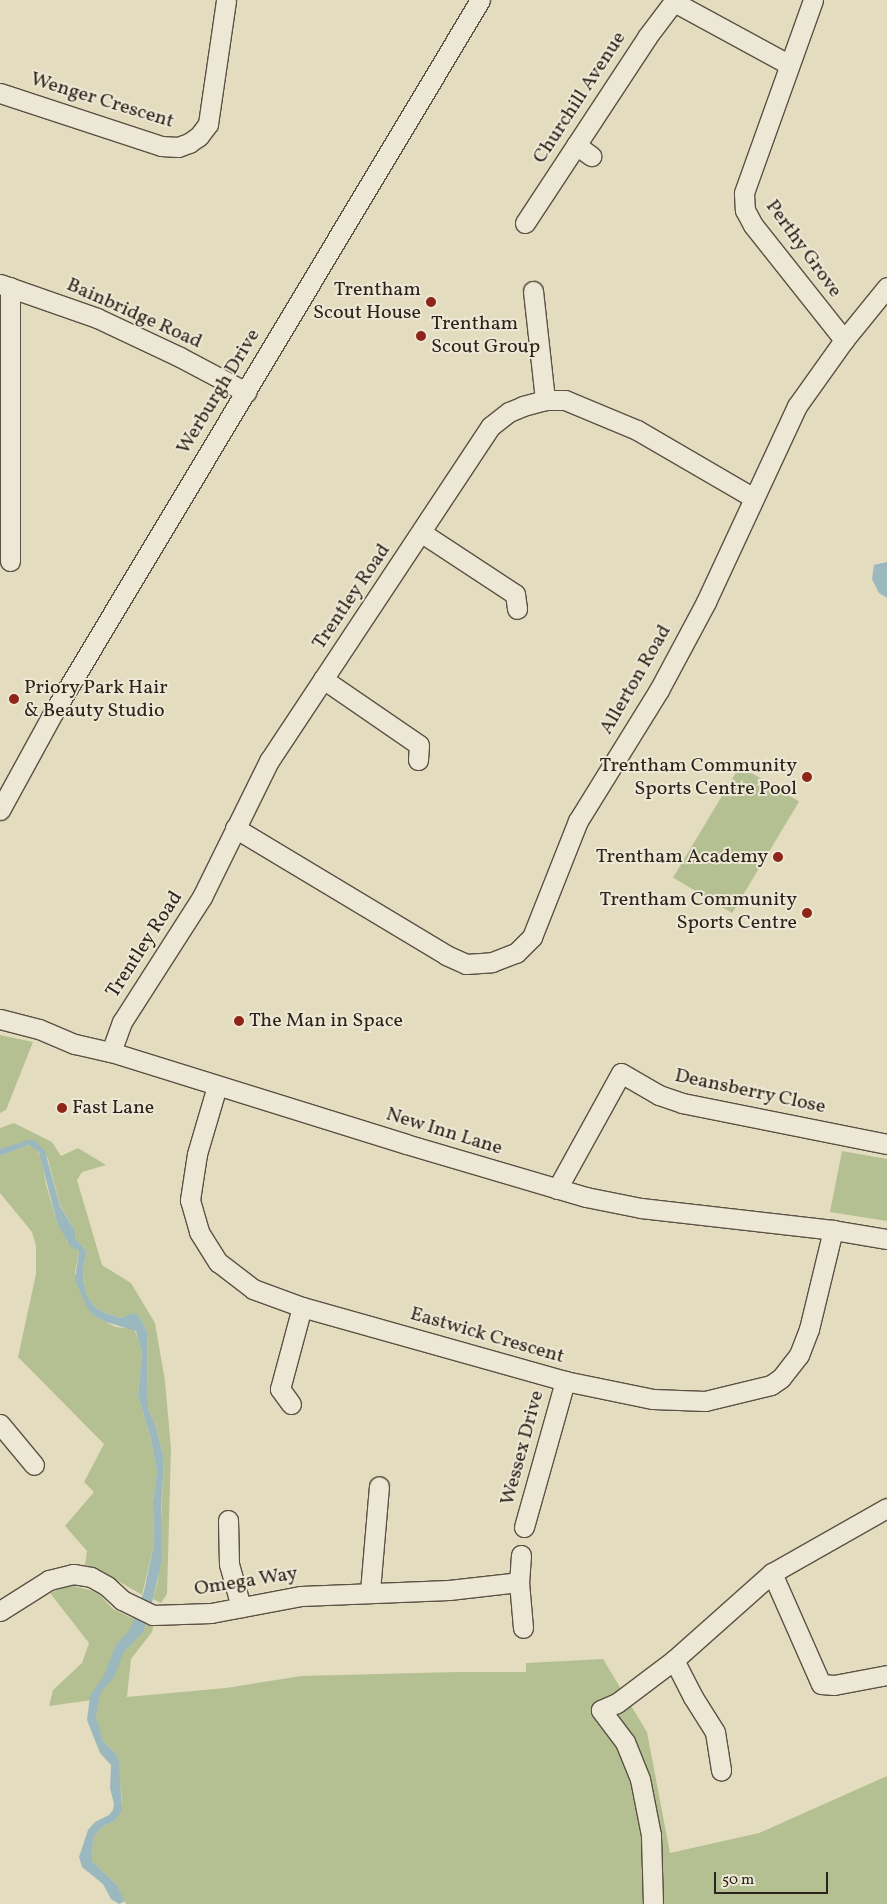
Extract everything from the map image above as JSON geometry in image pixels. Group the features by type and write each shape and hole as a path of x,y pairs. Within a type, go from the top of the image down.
{"street":[{"name":"Wenger Crescent","path":"0,93 162,146 178,147 189,143 199,136 208,124 226,0"},
{"name":"Werburgh Drive","path":"0,810 53,713 480,0"},
{"path":"674,1 788,64 813,0"},
{"name":"Churchill Avenue","path":"524,223 541,211 584,151 647,37 674,1"},
{"name":"Perthy Grove","path":"788,64 744,193 745,210 753,225 844,340"},
{"name":"Bainbridge Road","path":"5,285 97,318 180,357 246,392"},
{"path":"5,285 10,561"},
{"name":"Allerton Road","path":"235,828 446,955 466,964 492,962 516,953 532,937 578,821 659,690 706,602 797,406 844,340 887,287"},
{"path":"539,300 545,400"},
{"name":"Trentley Road","path":"111,1052 122,1022 202,896 269,761 422,533 491,426 509,412 523,406 545,400 565,400 637,430 754,498"},
{"path":"422,533 520,597"},
{"path":"323,679 423,748"},
{"name":"New Inn Lane","path":"0,1019 39,1029 75,1044 111,1052 557,1189 641,1208 833,1230 887,1239"},
{"name":"Deansberry Close","path":"557,1189 624,1065 659,1095 682,1103 887,1144"},
{"name":"Eastwick Crescent","path":"217,1086 197,1154 190,1200 198,1232 218,1262 253,1289 302,1307 565,1381 653,1399 705,1401 771,1385 781,1378 799,1355 809,1330 833,1230"},
{"path":"280,1397 302,1307"},
{"name":"Wessex Drive","path":"524,1527 565,1381"},
{"path":"0,1424 24,1461"},
{"path":"370,1591 370,1507 379,1486"},
{"path":"653,1904 651,1835 640,1779 621,1736 601,1710 618,1703 674,1660 772,1573 887,1508"},
{"path":"234,1531 229,1564 241,1607"},
{"path":"521,1555 519,1582 523,1628"},
{"path":"772,1573 821,1684 834,1685 887,1675"},
{"name":"Omega Way","path":"0,1611 49,1580 73,1574 91,1577 133,1606 153,1615 211,1613 301,1596 370,1591 449,1590 519,1582"},
{"path":"674,1660 693,1697 715,1732 721,1771"}],"green space":[{"path":"740,766 799,802 732,913 673,877"},
{"path":"0,1035 33,1042 6,1110 0,1113"},
{"path":"14,1123 52,1142 61,1156 78,1148 106,1165 82,1172 77,1180 102,1265 131,1283 155,1323 165,1381 171,1449 167,1594 161,1603 153,1599 158,1580 164,1459 156,1427 148,1408 147,1331 139,1316 134,1314 121,1318 105,1313 95,1307 87,1296 83,1279 87,1252 76,1239 75,1231 60,1205 48,1159 35,1140 0,1149 0,1128"},
{"path":"29,1145 36,1148 41,1157 46,1184 57,1223 66,1236 67,1242 79,1251 75,1273 94,1316 116,1327 134,1329 142,1352 138,1395 150,1436 157,1472 153,1502 154,1544 142,1595 98,1569 85,1565 87,1551 65,1526 94,1492 84,1482 104,1444 18,1357 36,1274 36,1246 32,1232 0,1193 0,1156"},
{"path":"842,1151 887,1159 887,1221 830,1212"},
{"path":"70,1585 97,1592 113,1609 130,1617 154,1624 152,1632 131,1659 127,1697 226,1688 301,1676 526,1672 526,1663 603,1659 647,1732 670,1853 759,1833 887,1776 887,1904 126,1904 117,1885 92,1861 93,1838 101,1828 116,1820 122,1801 117,1755 103,1741 96,1717 99,1699 49,1706 53,1690 82,1663 89,1643 50,1593"}],"water":[{"path":"887,562 887,598 879,593 872,579 874,565"},
{"path":"28,1140 35,1140 45,1151 60,1206 75,1231 76,1239 87,1252 83,1279 87,1296 95,1307 105,1313 121,1318 134,1313 139,1316 147,1331 148,1408 156,1427 164,1459 161,1511 162,1559 153,1599 143,1632 124,1652 114,1677 101,1692 96,1717 103,1741 117,1755 122,1810 116,1820 101,1828 93,1838 92,1861 117,1885 125,1901 119,1904 111,1899 103,1884 82,1867 79,1857 88,1830 95,1822 109,1815 113,1810 114,1804 110,1788 111,1765 100,1753 87,1720 90,1696 104,1675 116,1645 131,1628 144,1591 154,1544 153,1502 157,1472 150,1436 138,1395 142,1352 136,1331 106,1322 94,1316 88,1309 75,1280 79,1251 70,1246 57,1223 39,1152 29,1145 0,1156 0,1149"}],"place":[{"name":"Trentham Scout House","path":"431,302"},
{"name":"Trentham Scout Group","path":"421,336"},
{"name":"Priory Park Hair & Beauty Studio","path":"14,699"},
{"name":"Trentham Community Sports Centre Pool","path":"807,777"},
{"name":"Trentham Academy","path":"778,857"},
{"name":"Trentham Community Sports Centre","path":"807,913"},
{"name":"The Man in Space","path":"239,1021"},
{"name":"Fast Lane","path":"62,1108"}]}
